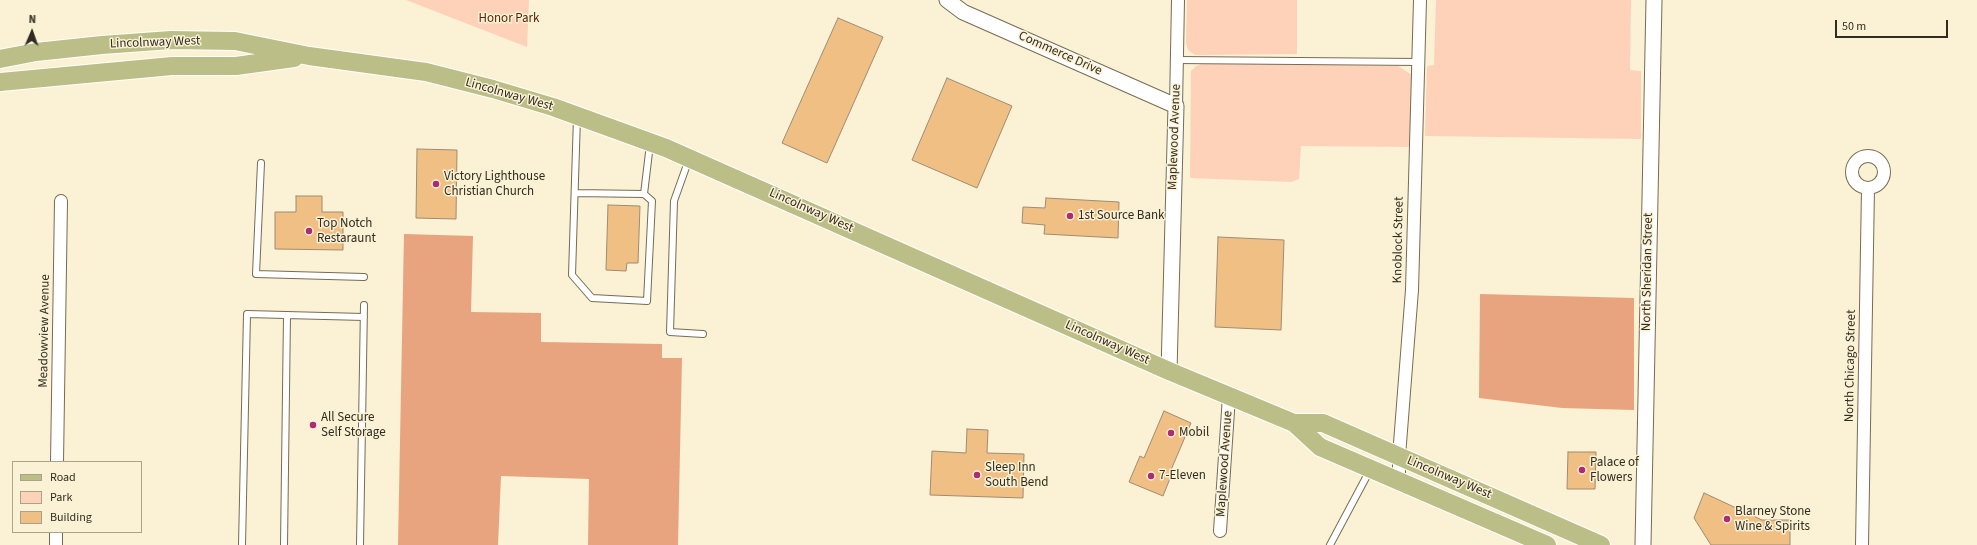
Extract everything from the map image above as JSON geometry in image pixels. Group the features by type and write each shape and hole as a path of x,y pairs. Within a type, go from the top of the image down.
{"main road":[{"name":"Lincolnway West","path":"0,59 36,52 102,44 170,40 235,41 309,56 426,72 493,89 577,116 650,142 689,158 1294,424 1320,447 1547,545"},
{"name":"Lincolnway West","path":"0,82 157,67 236,66 309,56"},
{"name":"Lincolnway West","path":"1294,424 1323,423 1601,545"}],"street":[{"name":"Commerce Drive","path":"946,0 963,12 1176,106"},
{"name":"Maplewood Avenue","path":"1169,370 1178,0"},
{"name":"Knoblock Street","path":"1399,480 1399,456 1412,290 1420,0"},
{"name":"North Sheridan Street","path":"1643,545 1654,0"},
{"name":"North Chicago Street","path":"1862,545 1868,188"},
{"name":"Meadowview Avenue","path":"57,461 61,201"},
{"name":"Maplewood Avenue","path":"1220,531 1229,396"},
{"path":"56,533 56,545"}],"lane":[{"path":"1177,60 1419,62"},
{"path":"575,192 644,194 652,201 647,301 592,298 572,275 577,116"},
{"path":"644,194 650,142"},
{"path":"689,158 674,201 670,332 703,334"},
{"path":"261,163 256,274 364,277"},
{"path":"360,545 364,305"},
{"path":"242,545 247,314 364,317"},
{"path":"284,545 287,315"},
{"path":"1330,545 1371,468"}],"green space":[{"name":"Honor Park","path":"406,0 529,0 527,47"},
{"path":"1187,0 1297,0 1297,54 1195,55 1188,50 1186,43"},
{"path":"1436,0 1631,0 1630,70 1641,71 1641,139 1425,136 1427,66 1434,65"},
{"path":"1204,63 1398,66 1412,75 1410,147 1301,146 1299,179 1291,182 1190,178 1191,71 1196,66"}],"shaded area":[{"path":"404,234 473,236 471,312 541,313 541,342 662,344 662,358 682,358 678,545 588,545 589,479 501,476 498,545 398,545"},
{"path":"1480,294 1634,298 1634,410 1562,408 1479,398"}],"building":[{"path":"838,18 883,37 827,163 782,143"},
{"path":"947,78 1012,106 977,188 912,160"},
{"name":"Victory Lighthouse Christian Church","path":"417,149 457,150 456,219 416,218"},
{"name":"Top Notch Restaraunt","path":"296,196 322,196 322,212 343,212 343,250 275,249 275,212 296,212"},
{"name":"1st Source Bank","path":"1046,198 1119,202 1118,238 1044,234 1045,225 1022,223 1023,207 1045,208"},
{"path":"608,205 640,206 638,263 627,263 626,271 606,270"},
{"path":"1218,237 1284,240 1281,330 1215,327"},
{"path":"1164,411 1191,423 1171,470 1173,471 1163,496 1129,482 1140,456 1144,458"},
{"name":"Sleep Inn South Bend","path":"967,429 988,430 987,453 1024,454 1023,498 930,495 932,451 966,453"},
{"name":"Palace of Flowers","path":"1568,452 1596,452 1595,489 1567,489"},
{"name":"Blarney Stone Wine & Spirits","path":"1704,493 1762,520 1790,520 1790,545 1711,545 1694,518"}],"place":[{"name":"Victory Lighthouse Christian Church","path":"436,184"},
{"name":"1st Source Bank","path":"1070,216"},
{"name":"Top Notch Restaraunt","path":"309,231"},
{"name":"All Secure Self Storage","path":"313,425"},
{"name":"Mobil","path":"1171,433"},
{"name":"Palace of Flowers","path":"1582,470"},
{"name":"Sleep Inn South Bend","path":"977,475"},
{"name":"7-Eleven","path":"1151,476"},
{"name":"Blarney Stone Wine & Spirits","path":"1727,519"}]}
